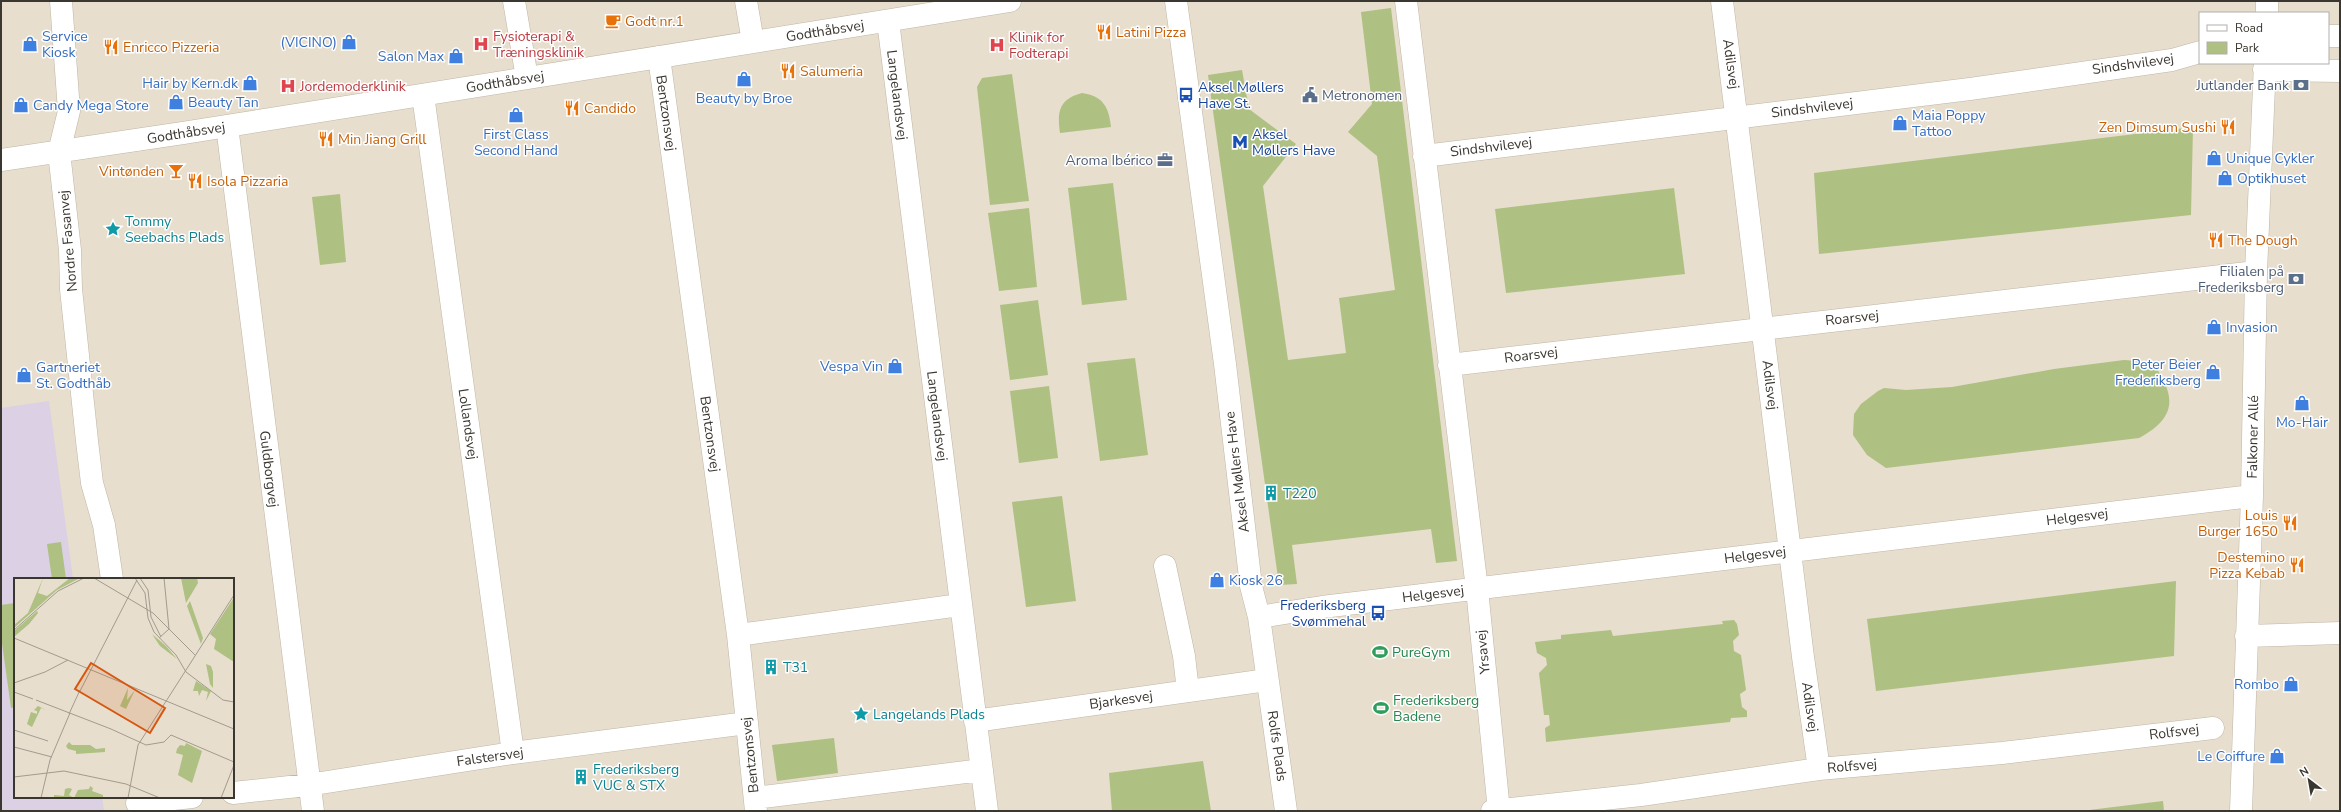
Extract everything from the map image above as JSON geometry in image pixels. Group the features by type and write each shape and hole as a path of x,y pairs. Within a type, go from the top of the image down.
{"street":[{"name":"Nordre Fasanvej","path":"61,1 70,111 59,152 70,250 71,288 92,482 92,528 99,578"},
{"path":"514,1 527,78"},
{"path":"746,1 753,42"},
{"name":"Godthåbsvej","path":"1,160 227,126 888,21 975,4 1010,1"},
{"name":"Aksel Møllers Have","path":"1176,1 1225,364 1251,586 1259,617 1267,680"},
{"path":"1406,1 1477,589"},
{"name":"Adilsvej","path":"1722,1 1738,116 1790,551 1819,769"},
{"path":"2267,1 2267,12"},
{"name":"Langelandsvej","path":"888,21 987,811"},
{"path":"2329,36 2340,36"},
{"name":"Sindshvilevej","path":"1424,156 1738,116 1970,89 2172,60 2199,52"},
{"name":"Bentzonsvej","path":"659,57 738,635 756,804"},
{"path":"2265,66 2340,70"},
{"name":"Falkoner Allé","path":"2241,811 2252,496 2256,272 2265,66"},
{"name":"Lollandsvej","path":"424,95 513,753"},
{"name":"Guldborgvej","path":"227,126 308,785 313,811"},
{"name":"Roarsvej","path":"1450,365 2256,272"},
{"name":"Nordre Fasanvej","path":"92,482 104,525 112,578"},
{"name":"Helgesvej","path":"1259,617 1290,611 2252,496"},
{"path":"1164,566 1184,656 1188,691"},
{"name":"Yrsavej","path":"1477,589 1497,811"},
{"path":"738,635 960,605"},
{"path":"2246,636 2340,633"},
{"name":"Bjarkesvej","path":"975,721 1267,680"},
{"name":"Rolfs Plads","path":"1267,680 1286,811"},
{"name":"Falstersvej","path":"234,793 308,785 513,753 747,723"},
{"name":"Rolfsvej","path":"1497,811 1641,795 1819,769 2002,753 2213,728"},
{"path":"756,804 982,770"},
{"path":"137,802 181,798"}],"shaded area":[{"path":"49,401 73,578 14,578 14,798 102,798 104,811 1,811 1,408"}],"green space":[{"name":"Aksel Møllers Have","path":"1391,8 1457,561 1436,563 1431,529 1292,545 1297,584 1279,585 1208,75 1242,70 1249,109 1296,144 1263,186 1288,360 1346,353 1339,298 1395,290 1377,156 1348,132 1372,104 1361,12"},
{"path":"1012,74 1029,201 990,205 977,87 982,78"},
{"path":"1082,93 1095,97 1104,104 1109,114 1111,127 1060,133 1059,119 1061,107 1068,99"},
{"path":"2193,127 2191,215 1819,254 1814,173"},
{"path":"1113,183 1127,300 1082,305 1068,188"},
{"path":"1674,188 1685,274 1506,293 1495,209"},
{"path":"340,194 346,262 320,265 312,197"},
{"path":"1029,208 1037,287 999,291 988,213"},
{"path":"1038,300 1048,375 1010,380 1000,305"},
{"path":"1135,358 1148,455 1100,461 1087,363"},
{"path":"2124,360 2152,362 2166,385 2169,395 2167,413 2161,422 2139,438 1886,468 1867,455 1853,435 1854,414 1861,404 1884,388 1906,390 1952,387 2054,369"},
{"path":"1049,386 1058,458 1019,463 1010,391"},
{"path":"1062,496 1076,601 1026,607 1012,502"},
{"path":"61,542 66,578 52,578 47,544"},
{"path":"2176,581 2174,656 1876,691 1867,619"},
{"path":"14,603 14,707 11,708 1,636 1,605"},
{"path":"1734,620 1737,624 1739,635 1733,641 1734,651 1741,655 1746,690 1740,694 1742,707 1747,711 1747,717 1731,718 1730,722 1546,742 1545,728 1550,725 1549,715 1544,715 1539,673 1547,665 1546,658 1537,653 1535,642 1561,639 1561,635 1611,630 1613,636 1723,624 1722,621"},
{"path":"834,738 838,773 777,781 772,745"},
{"path":"1203,761 1211,811 1112,811 1109,773"},
{"path":"2163,801 2164,811 2081,811"}],"place":[{"name":"Godt nr.1","path":"613,21"},
{"name":"Latini Pizza","path":"1104,32"},
{"name":"(VICINO)","path":"349,42"},
{"name":"Service Kiosk","path":"30,44"},
{"name":"Fysioterapi & Træningsklinik","path":"481,44"},
{"name":"Klinik for Fodterapi","path":"997,45"},
{"name":"Enricco Pizzeria","path":"111,47"},
{"name":"Salon Max","path":"456,56"},
{"name":"Salumeria","path":"788,71"},
{"name":"Beauty by Broe","path":"744,79"},
{"name":"Hair by Kern.dk","path":"250,83"},
{"name":"Jutlander Bank","path":"2301,85"},
{"name":"Jordemoderklinik","path":"288,86"},
{"name":"Aksel Møllers Have St.","path":"1186,95"},
{"name":"Metronomen","path":"1310,95"},
{"name":"Beauty Tan","path":"176,102"},
{"name":"Candy Mega Store","path":"21,105"},
{"name":"Candido","path":"572,108"},
{"name":"First Class Second Hand","path":"516,115"},
{"name":"Maia Poppy Tattoo","path":"1900,123"},
{"name":"Zen Dimsum Sushi","path":"2228,127"},
{"name":"Min Jiang Grill","path":"326,139"},
{"name":"Aksel Møllers Have","path":"1240,142"},
{"name":"Unique Cykler","path":"2214,158"},
{"name":"Aroma Ibérico","path":"1165,160"},
{"name":"Vintønden","path":"176,171"},
{"name":"Optikhuset","path":"2225,178"},
{"name":"Isola Pizzaria","path":"195,181"},
{"name":"Tommy Seebachs Plads","path":"113,229"},
{"name":"The Dough","path":"2216,240"},
{"name":"Filialen på Frederiksberg","path":"2296,279"},
{"name":"Invasion","path":"2214,327"},
{"name":"Vespa Vin","path":"895,366"},
{"name":"Peter Beier Frederiksberg","path":"2213,372"},
{"name":"Gartneriet St. Godthåb","path":"24,375"},
{"name":"Mo-Hair","path":"2302,403"},
{"name":"T220","path":"1271,493"},
{"name":"Louis Burger 1650","path":"2290,523"},
{"name":"Destemino Pizza Kebab","path":"2297,565"},
{"name":"Kiosk 26","path":"1217,580"},
{"name":"Frederiksberg Svømmehal","path":"1378,613"},
{"name":"PureGym","path":"1380,652"},
{"name":"T31","path":"771,667"},
{"name":"Rombo","path":"2291,684"},
{"name":"Frederiksberg Badene","path":"1381,708"},
{"name":"Langelands Plads","path":"861,714"},
{"name":"Le Coiffure","path":"2277,756"},
{"name":"Frederiksberg VUC & STX","path":"581,777"}]}
